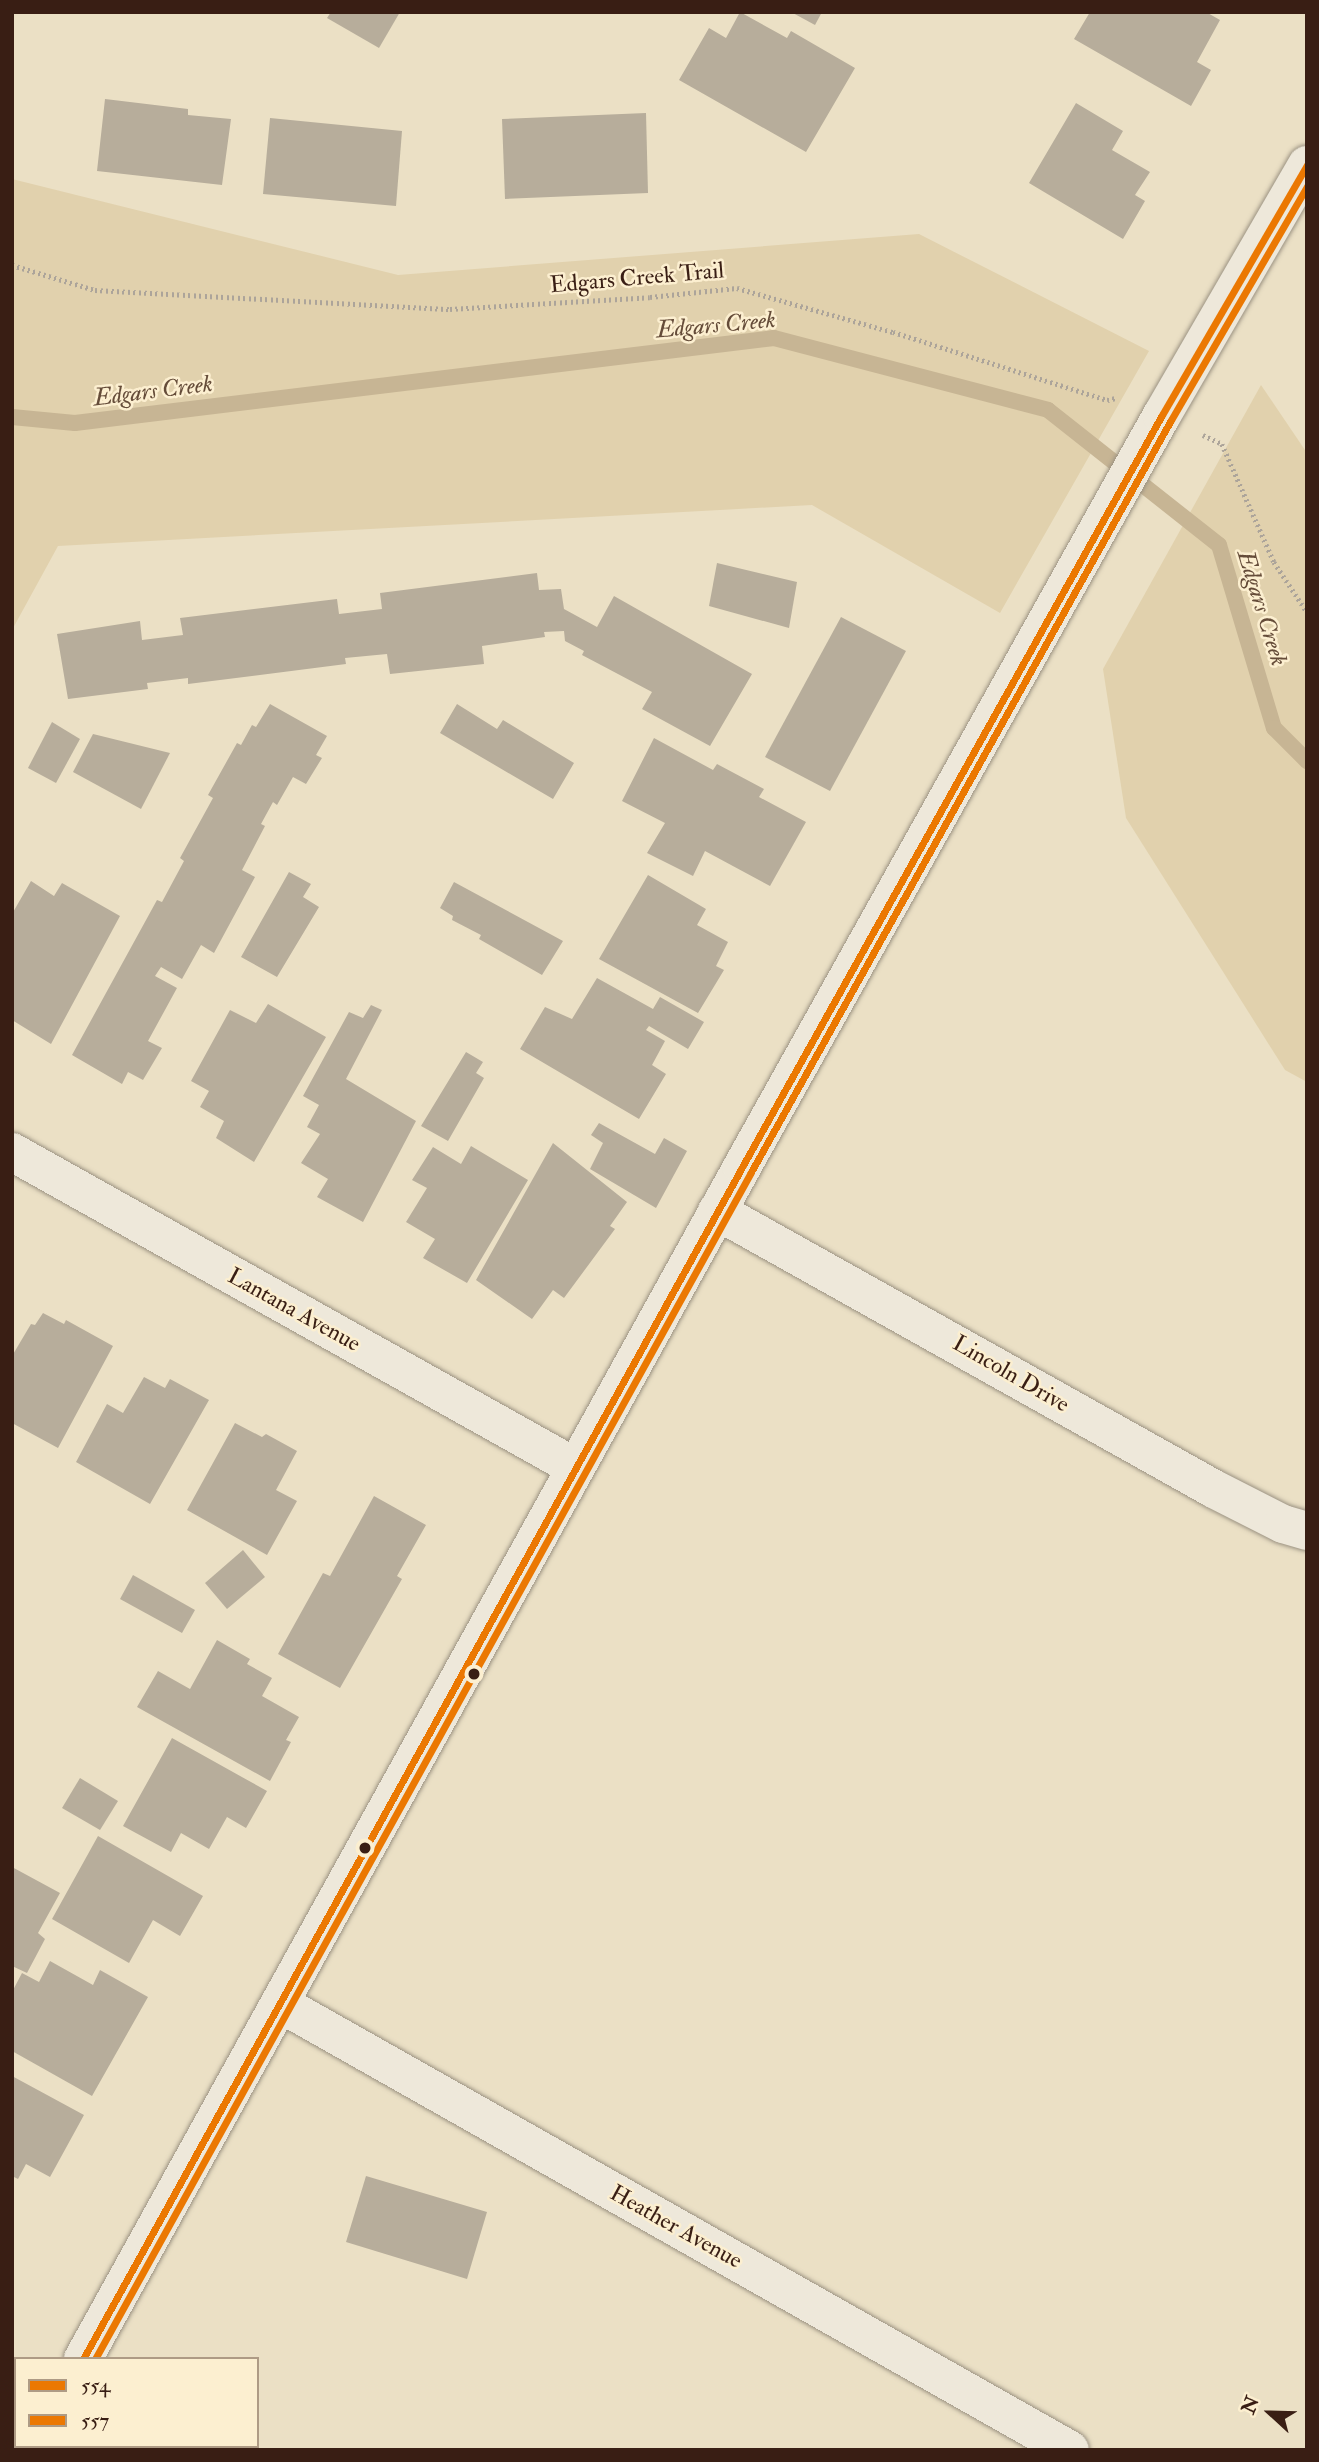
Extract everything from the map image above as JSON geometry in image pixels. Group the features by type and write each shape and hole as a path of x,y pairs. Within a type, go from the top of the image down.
{"street":[{"path":"84,2357 717,1211 1162,415 1307,165"},
{"name":"Lantana Avenue","path":"12,1152 575,1467"},
{"name":"Lincoln Drive","path":"717,1211 1214,1489 1283,1524 1307,1531"},
{"name":"Heather Avenue","path":"281,2004 1070,2450"}],"path":[{"name":"Edgars Creek Trail","path":"12,265 95,290 450,309 650,297 737,288 893,332 1107,400 1122,397 1222,444 1274,562 1307,612"}],"shaded area":[{"path":"12,179 398,275 919,234 1149,351 1000,613 812,505 58,546 12,630"},
{"path":"1261,385 1307,453 1307,1082 1285,1070 1126,818 1103,669"}],"building":[{"path":"331,12 400,12 379,48 327,18"},
{"path":"740,12 787,38 791,31 855,68 806,152 679,80 709,28 726,38"},
{"path":"791,12 822,12 815,25"},
{"path":"1090,12 1206,12 1220,20 1197,62 1211,70 1191,106 1074,39"},
{"path":"105,99 188,109 188,115 231,119 222,185 97,171"},
{"path":"1076,103 1123,131 1112,150 1150,172 1135,195 1145,201 1123,239 1029,183"},
{"path":"646,113 648,193 505,199 502,119"},
{"path":"270,118 402,131 396,206 263,194"},
{"path":"717,563 797,582 789,628 709,606"},
{"path":"537,573 539,590 561,589 564,609 597,627 614,596 752,674 710,746 642,709 652,692 582,655 584,651 565,641 564,631 544,632 545,637 482,646 484,664 390,674 387,654 345,658 346,664 188,684 188,678 147,683 148,689 68,699 57,634 140,621 142,640 183,635 180,618 337,599 339,614 382,609 380,593"},
{"path":"841,617 906,651 830,791 765,757"},
{"path":"270,704 327,736 316,755 322,758 306,784 293,777 277,805 273,802 261,824 265,826 242,870 255,877 214,953 201,945 182,979 161,967 155,976 177,988 148,1041 162,1048 143,1080 128,1072 122,1084 72,1055 157,900 162,902 184,861 180,858 213,798 208,795 237,743 241,745 252,725 256,727"},
{"path":"457,704 497,729 503,720 574,763 553,799 440,733"},
{"path":"52,722 80,739 56,783 28,768"},
{"path":"93,734 170,753 141,809 73,772"},
{"path":"654,738 713,770 717,764 764,789 759,797 806,822 770,886 705,851 693,876 647,853 665,823 622,801"},
{"path":"289,872 311,884 303,897 319,907 277,977 241,957"},
{"path":"648,875 706,909 697,925 728,942 716,966 724,970 698,1013 599,959"},
{"path":"31,881 54,896 62,883 120,916 51,1044 12,1020 12,914"},
{"path":"454,882 563,941 542,975 479,939 481,935 452,920 453,916 440,908"},
{"path":"597,978 653,1009 660,997 704,1022 688,1049 649,1026 646,1030 665,1041 652,1065 666,1074 639,1119 520,1049 545,1007 572,1019"},
{"path":"268,1004 326,1037 254,1162 216,1138 224,1121 200,1107 209,1091 191,1081 230,1010 256,1023"},
{"path":"371,1005 382,1010 346,1079 416,1121 363,1222 317,1197 328,1179 301,1163 320,1134 307,1127 319,1105 303,1096 349,1012 363,1018"},
{"path":"466,1052 483,1062 476,1073 484,1078 448,1141 421,1126"},
{"path":"599,1123 655,1154 664,1138 687,1151 656,1208 590,1169 603,1143 591,1135"},
{"path":"553,1143 627,1202 610,1226 615,1229 564,1298 553,1290 532,1319 476,1280"},
{"path":"471,1146 528,1180 467,1283 423,1258 435,1239 406,1222 427,1188 412,1180 433,1147 461,1164"},
{"path":"43,1313 64,1324 66,1320 113,1346 58,1448 12,1423 12,1356 31,1324 35,1325"},
{"path":"144,1377 165,1388 170,1379 209,1400 150,1504 76,1462 107,1404 123,1413"},
{"path":"235,1423 262,1437 266,1434 297,1451 276,1490 297,1501 267,1555 187,1510"},
{"path":"374,1496 426,1525 397,1576 402,1579 340,1688 278,1654 323,1573 330,1576"},
{"path":"243,1550 265,1577 227,1609 205,1583"},
{"path":"133,1575 195,1610 182,1633 120,1599"},
{"path":"217,1640 250,1659 247,1664 272,1678 262,1696 299,1717 286,1740 291,1742 270,1781 137,1707 158,1671 190,1689"},
{"path":"172,1738 267,1791 246,1828 227,1817 209,1849 181,1833 171,1852 123,1826"},
{"path":"80,1778 118,1801 100,1830 62,1808"},
{"path":"98,1836 203,1896 180,1936 153,1920 129,1963 52,1919"},
{"path":"12,1867 60,1893 38,1933 45,1939 27,1973 12,1966"},
{"path":"50,1961 93,1985 100,1970 148,1997 92,2096 12,2051 12,1992 22,1973 39,1982"},
{"path":"12,2076 84,2115 50,2177 26,2164 18,2179 12,2176"},
{"path":"366,2176 487,2212 467,2279 346,2242"}],"waterway":[{"name":"Edgars Creek","path":"12,417 75,423 774,338 1048,410 1219,545 1274,728 1307,761"}],"transit line":[{"name":"554","path":"84,2357 742,1167 1162,415 1307,165"},
{"name":"557","path":"96,2357 751,1172 1171,420 1307,186"}]}
